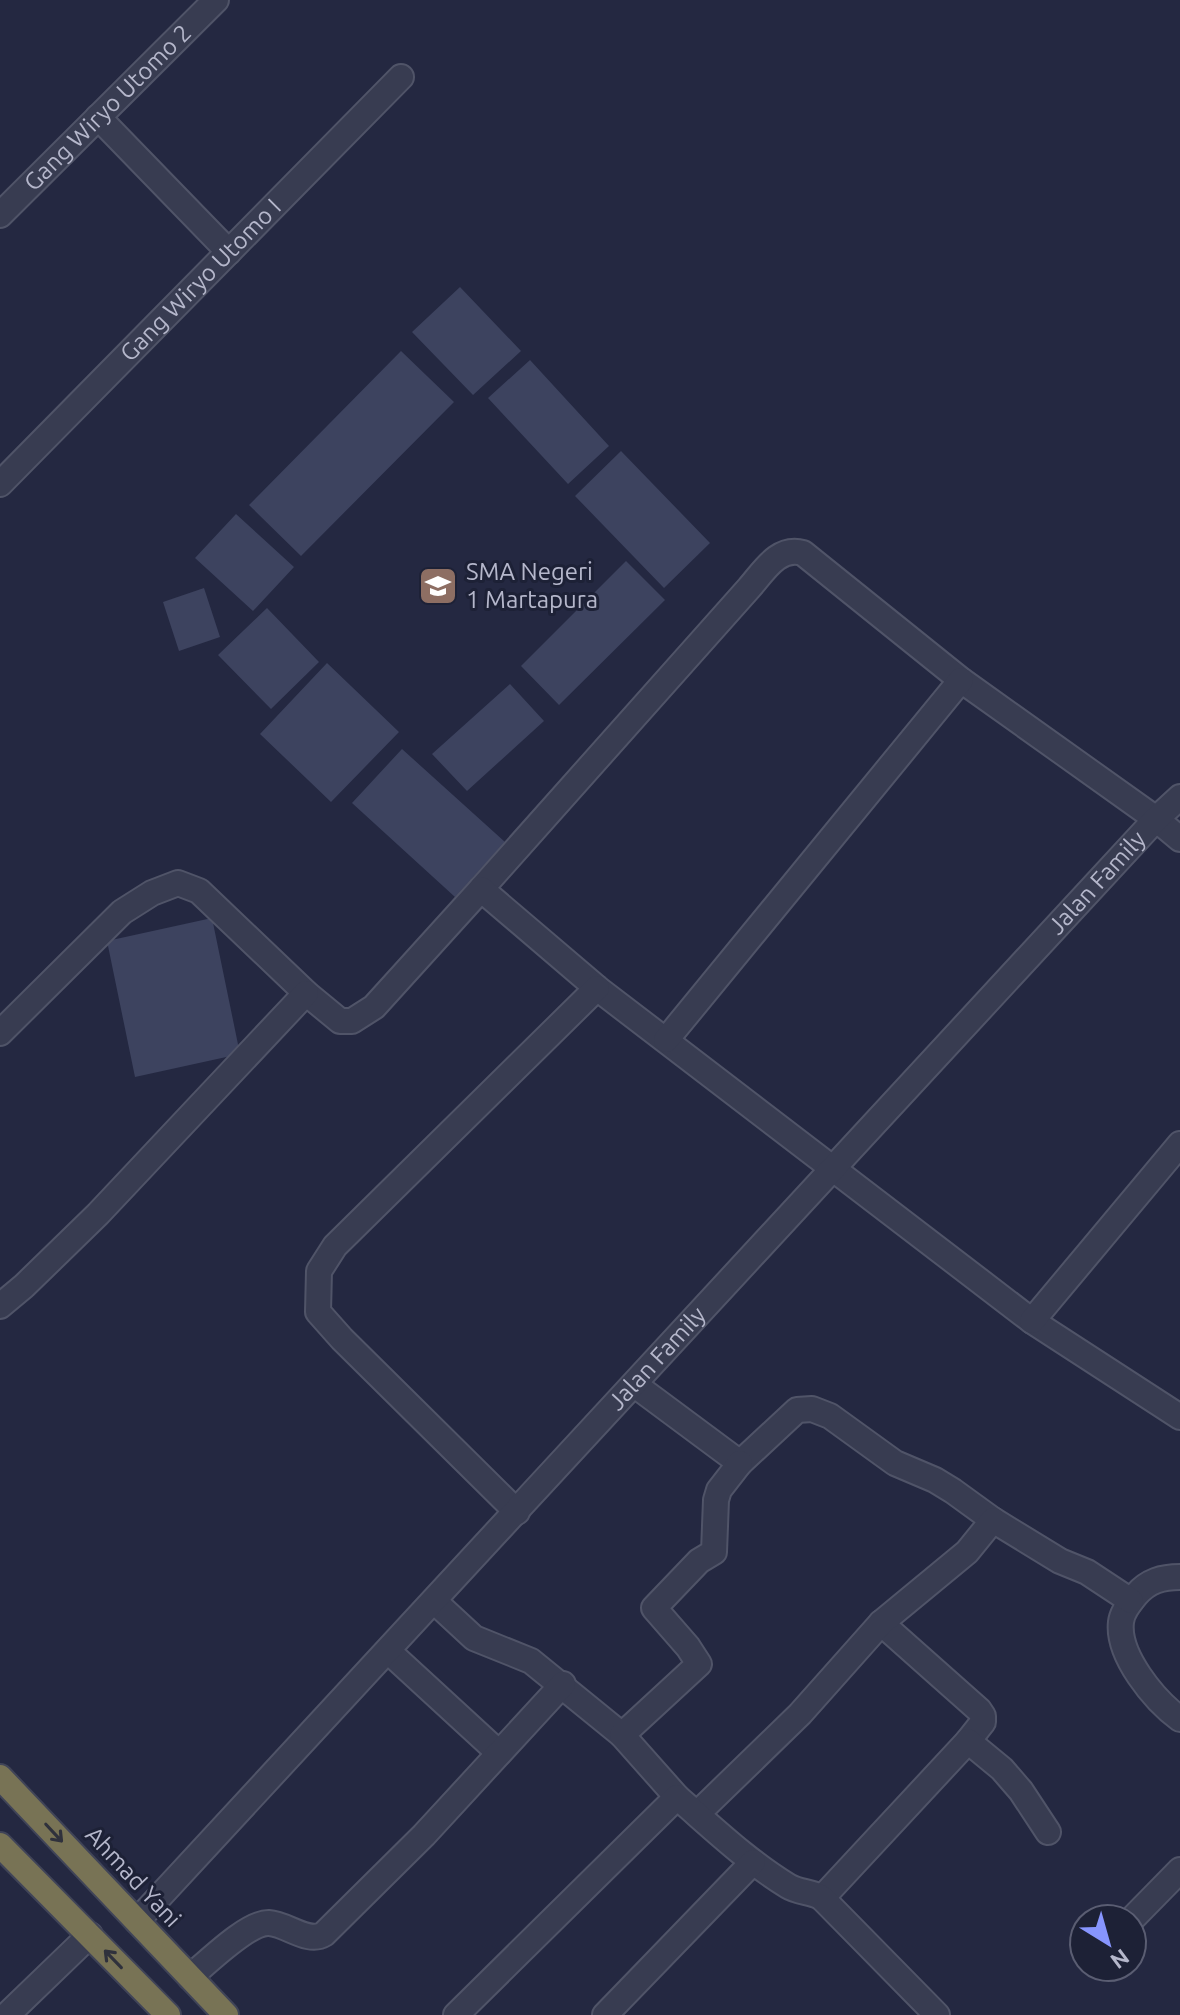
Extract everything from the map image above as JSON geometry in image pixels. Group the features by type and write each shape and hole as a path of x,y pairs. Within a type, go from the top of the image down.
{"highway":[{"name":"Ahmad Yani","path":"0,1777 226,2015"},
{"path":"0,1845 168,2015"}],"street":[{"name":"Gang Wiryo Utomo 2","path":"0,215 216,0"},
{"name":"Gang Wiryo Utomo I","path":"0,484 401,77"},
{"path":"98,117 229,252"},
{"path":"0,1033 122,912 152,893 178,883 199,891 306,993 340,1021 352,1021 364,1015 780,555 792,550 803,553 961,680 1180,839"},
{"path":"666,1040 961,680"},
{"name":"Jalan Family","path":"137,1921 1156,819 1180,797"},
{"path":"481,889 597,988 1032,1321 1180,1417"},
{"path":"517,1512 318,1312 319,1271 335,1246 597,988"},
{"path":"0,1306 98,1214 306,993"},
{"path":"1032,1321 1180,1144"},
{"path":"635,1385 740,1463"},
{"path":"622,1735 707,1671 654,1608 699,1561 714,1552 719,1490 740,1463 797,1410 812,1409 830,1416 895,1463 944,1485 993,1520 1060,1561 1087,1572 1131,1601"},
{"path":"697,1814 800,1714 881,1623 967,1552 993,1520"},
{"path":"1180,1577 1154,1580 1142,1587 1121,1618 1121,1637 1141,1679 1180,1719"},
{"path":"434,1601 474,1638 523,1656 563,1684 622,1735 677,1797 753,1862 789,1887 803,1893 816,1893 822,1898 924,2011"},
{"path":"822,1898 983,1722 979,1710 881,1623"},
{"path":"388,1651 499,1753"},
{"path":"190,1977 245,1932 259,1925 270,1923 311,1937 324,1934 424,1835 563,1684"},
{"path":"968,1741 1002,1769 1048,1832"},
{"path":"456,2015 677,1797"},
{"path":"605,2015 753,1862"},
{"path":"1148,1903 1180,1870"},
{"path":"7,2015 90,1935"}],"building":[{"path":"460,287 521,351 473,395 412,332"},
{"path":"401,351 454,402 301,556 249,505"},
{"path":"530,360 609,446 568,484 488,398"},
{"path":"621,451 710,543 664,588 575,496"},
{"path":"236,514 294,567 253,611 195,558"},
{"path":"626,561 665,600 559,705 521,666"},
{"path":"204,588 220,637 179,651 163,602"},
{"path":"267,608 319,662 271,709 218,655"},
{"path":"327,663 399,732 331,802 260,734"},
{"path":"510,684 544,721 467,791 432,754"},
{"path":"402,749 505,842 455,897 352,803"},
{"path":"212,918 240,1054 135,1077 107,941"}],"place":[{"name":"SMA Negeri 1 Martapura","path":"438,586"}]}
